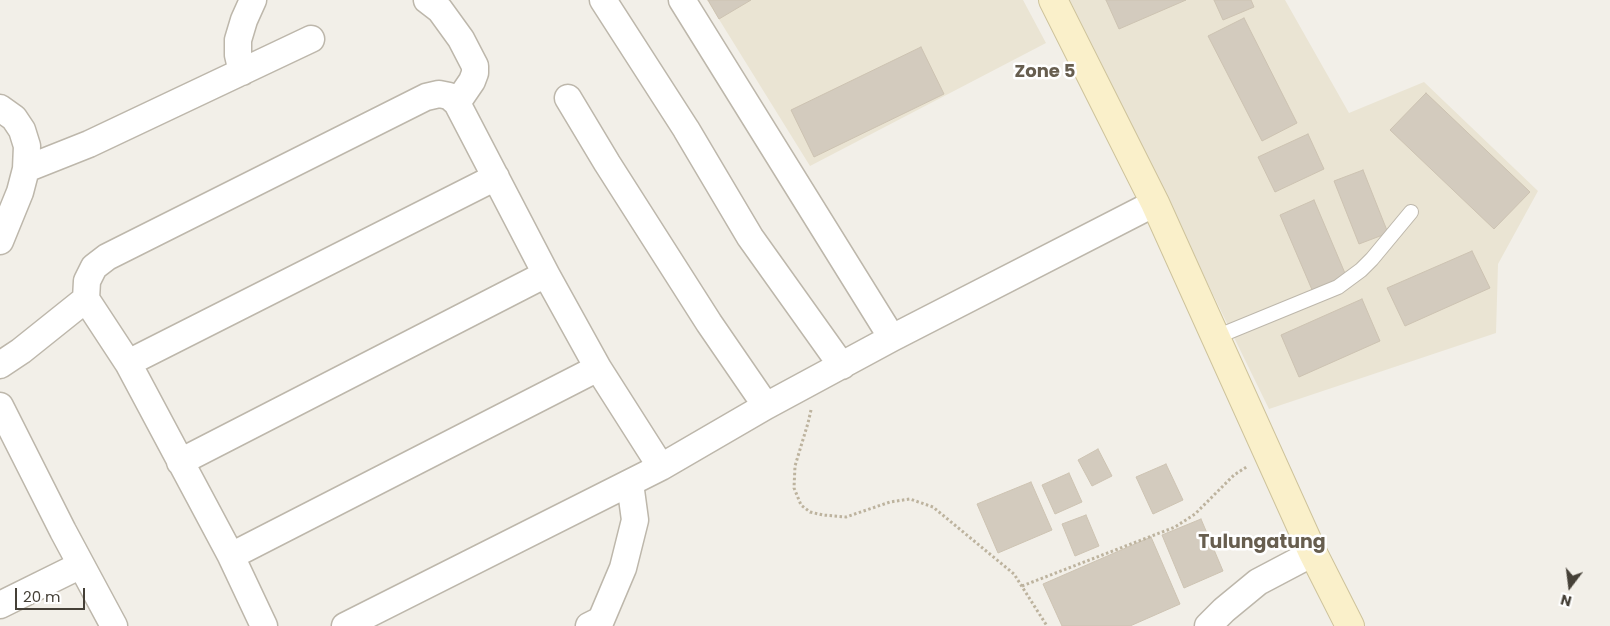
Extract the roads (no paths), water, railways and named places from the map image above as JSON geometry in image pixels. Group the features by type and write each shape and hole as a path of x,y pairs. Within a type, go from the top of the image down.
{"street":[{"path":"242,72 238,55 238,40 244,20 254,0"},
{"path":"427,0 440,10 456,31 475,66 472,81 457,102"},
{"path":"603,0 686,129 750,237 842,366"},
{"path":"682,0 892,338"},
{"path":"1053,0 1155,203 1313,553 1350,626"},
{"path":"26,169 89,144 311,39"},
{"path":"264,626 231,556 128,363 86,299 87,281 94,267 106,257 426,97 439,94 449,96 457,102 546,274 598,368 661,467"},
{"path":"568,98 666,255 766,406"},
{"path":"0,108 14,118 22,130 27,146 26,169 20,192 0,241"},
{"path":"128,363 496,177"},
{"path":"345,626 661,467 766,406 816,381 892,338 1155,203"},
{"path":"180,462 546,274"},
{"path":"0,365 22,352 86,299"},
{"path":"231,556 598,368"},
{"path":"0,406 6,432 81,565 108,624"},
{"path":"589,626 601,620 623,568 635,520 630,482"},
{"path":"1208,626 1258,582 1313,553"},
{"path":"0,605 81,565"}],"lane":[{"path":"1216,336 1338,287 1372,259 1411,212"}],"district":[{"name":"Zone 5","path":"1045,72"},
{"name":"Tulungatung","path":"1262,543"}]}
